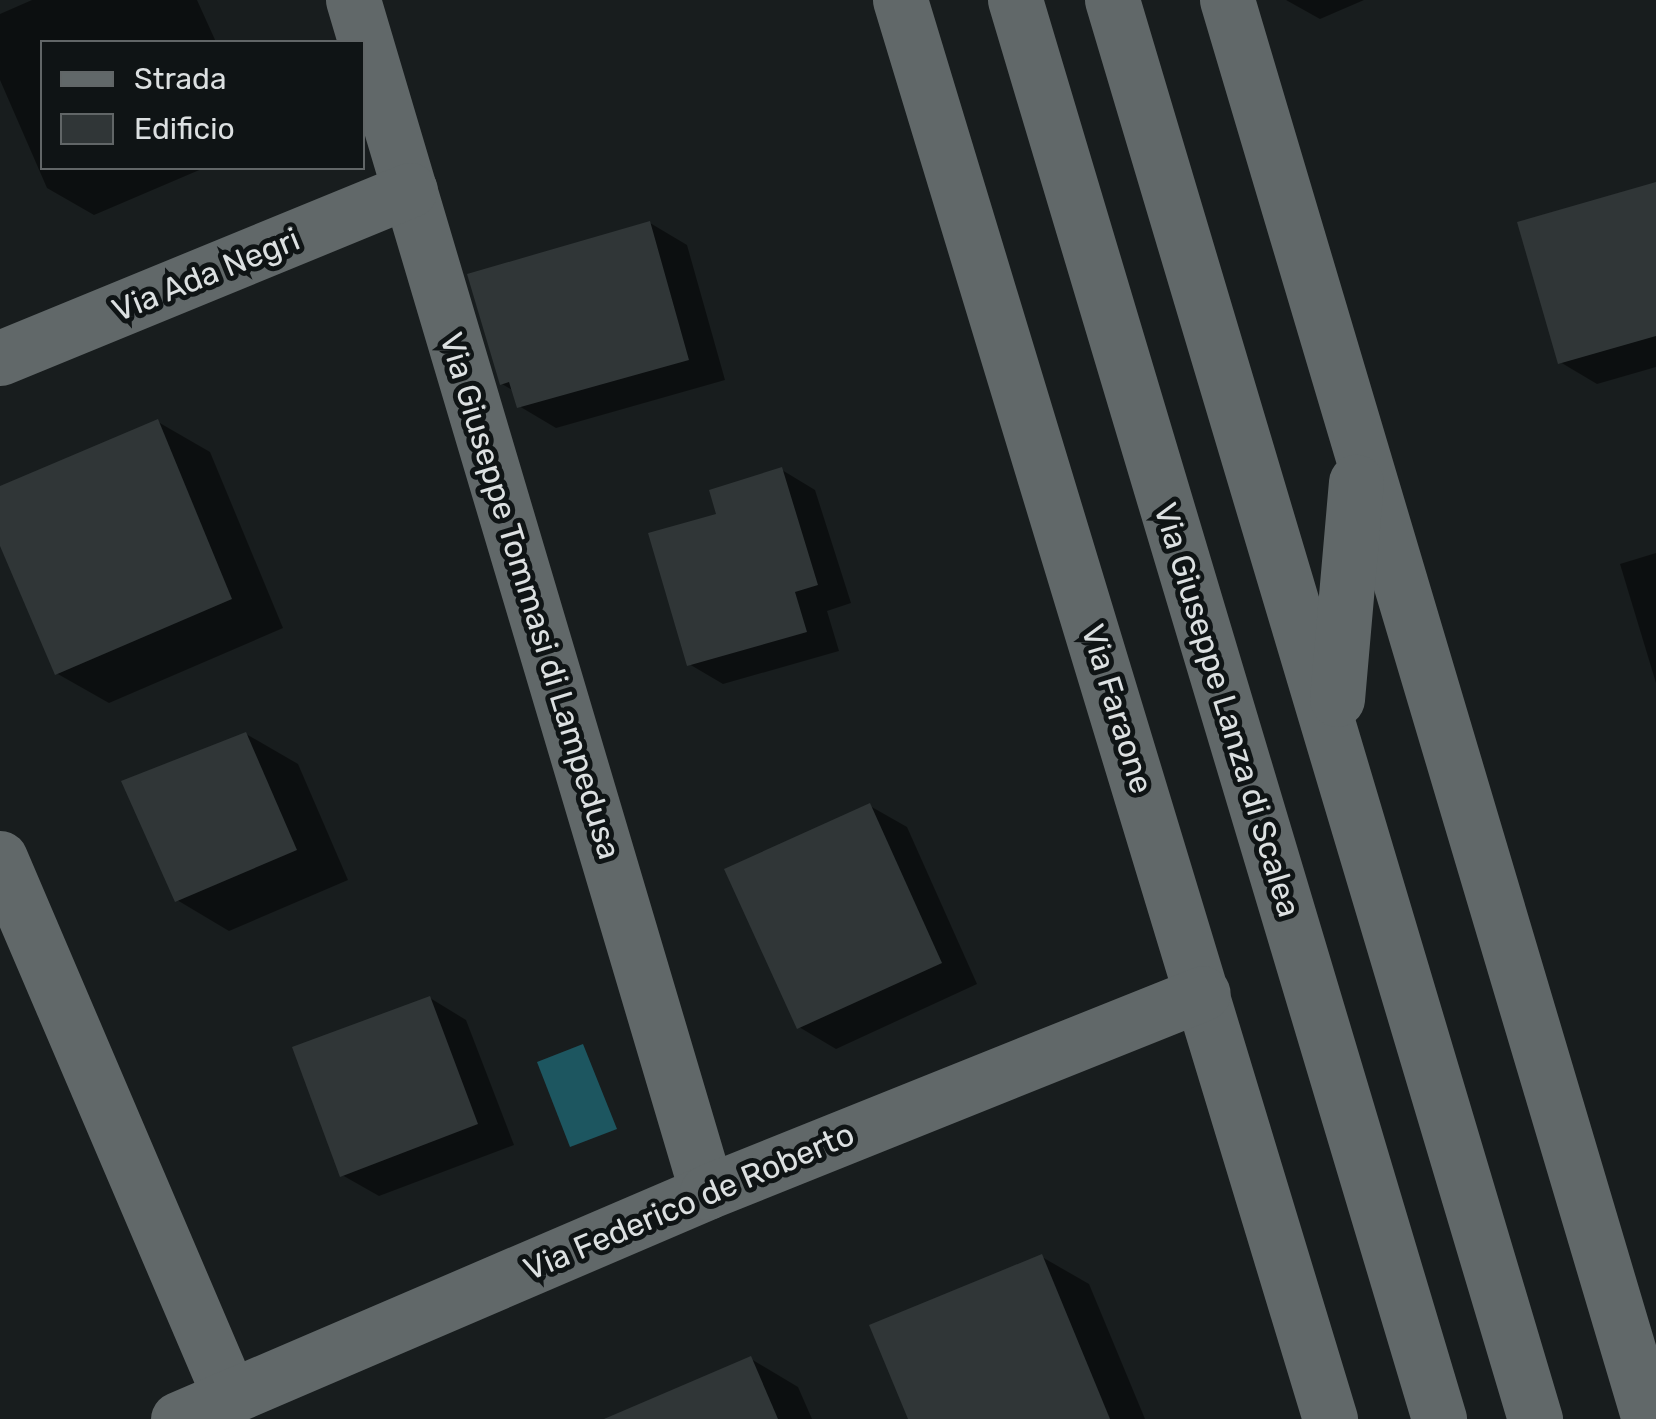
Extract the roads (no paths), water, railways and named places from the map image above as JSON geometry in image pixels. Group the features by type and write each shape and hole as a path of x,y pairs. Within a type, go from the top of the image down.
{"street":[{"name":"Via Giuseppe Tommasi di Lampedusa","path":"353,0 707,1192"},
{"name":"Via Faraone","path":"900,0 1330,1419"},
{"name":"Via Giuseppe Lanza di Scalea","path":"1015,0 1440,1419"},
{"path":"1112,0 1535,1419"},
{"path":"1227,0 1350,426 1649,1419"},
{"name":"Via Ada Negri","path":"0,358 410,190"},
{"path":"1344,777 1336,654 1356,493 1350,426"},
{"path":"0,858 230,1397"},
{"name":"Via Federico de Roberto","path":"178,1419 707,1192 1203,993"}],"water":[{"path":"583,1044 617,1129 570,1147 537,1062"}]}
